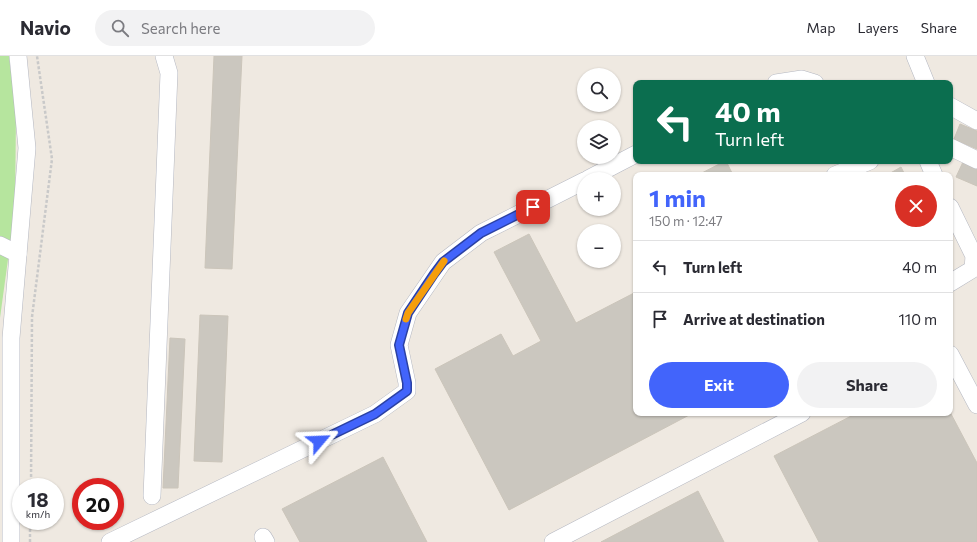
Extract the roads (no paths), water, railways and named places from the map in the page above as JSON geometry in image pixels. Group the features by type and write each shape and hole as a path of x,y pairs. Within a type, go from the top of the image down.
{"street":[{"path":"11,542 6,460 5,388 11,338 27,148 18,56"},
{"path":"152,496 169,73 164,56"},
{"path":"915,56 925,80"},
{"path":"792,80 802,78 807,80"},
{"path":"953,108 977,121"},
{"path":"953,148 977,160"},
{"path":"601,172 633,156"},
{"path":"842,172 862,164"},
{"path":"110,542 375,414 407,391 407,383 399,345 408,313 443,262 481,233 577,185"},
{"path":"953,213 974,256 973,269 953,281"},
{"path":"0,245 18,254"},
{"path":"953,360 977,405"},
{"path":"553,542 796,416"}]}
